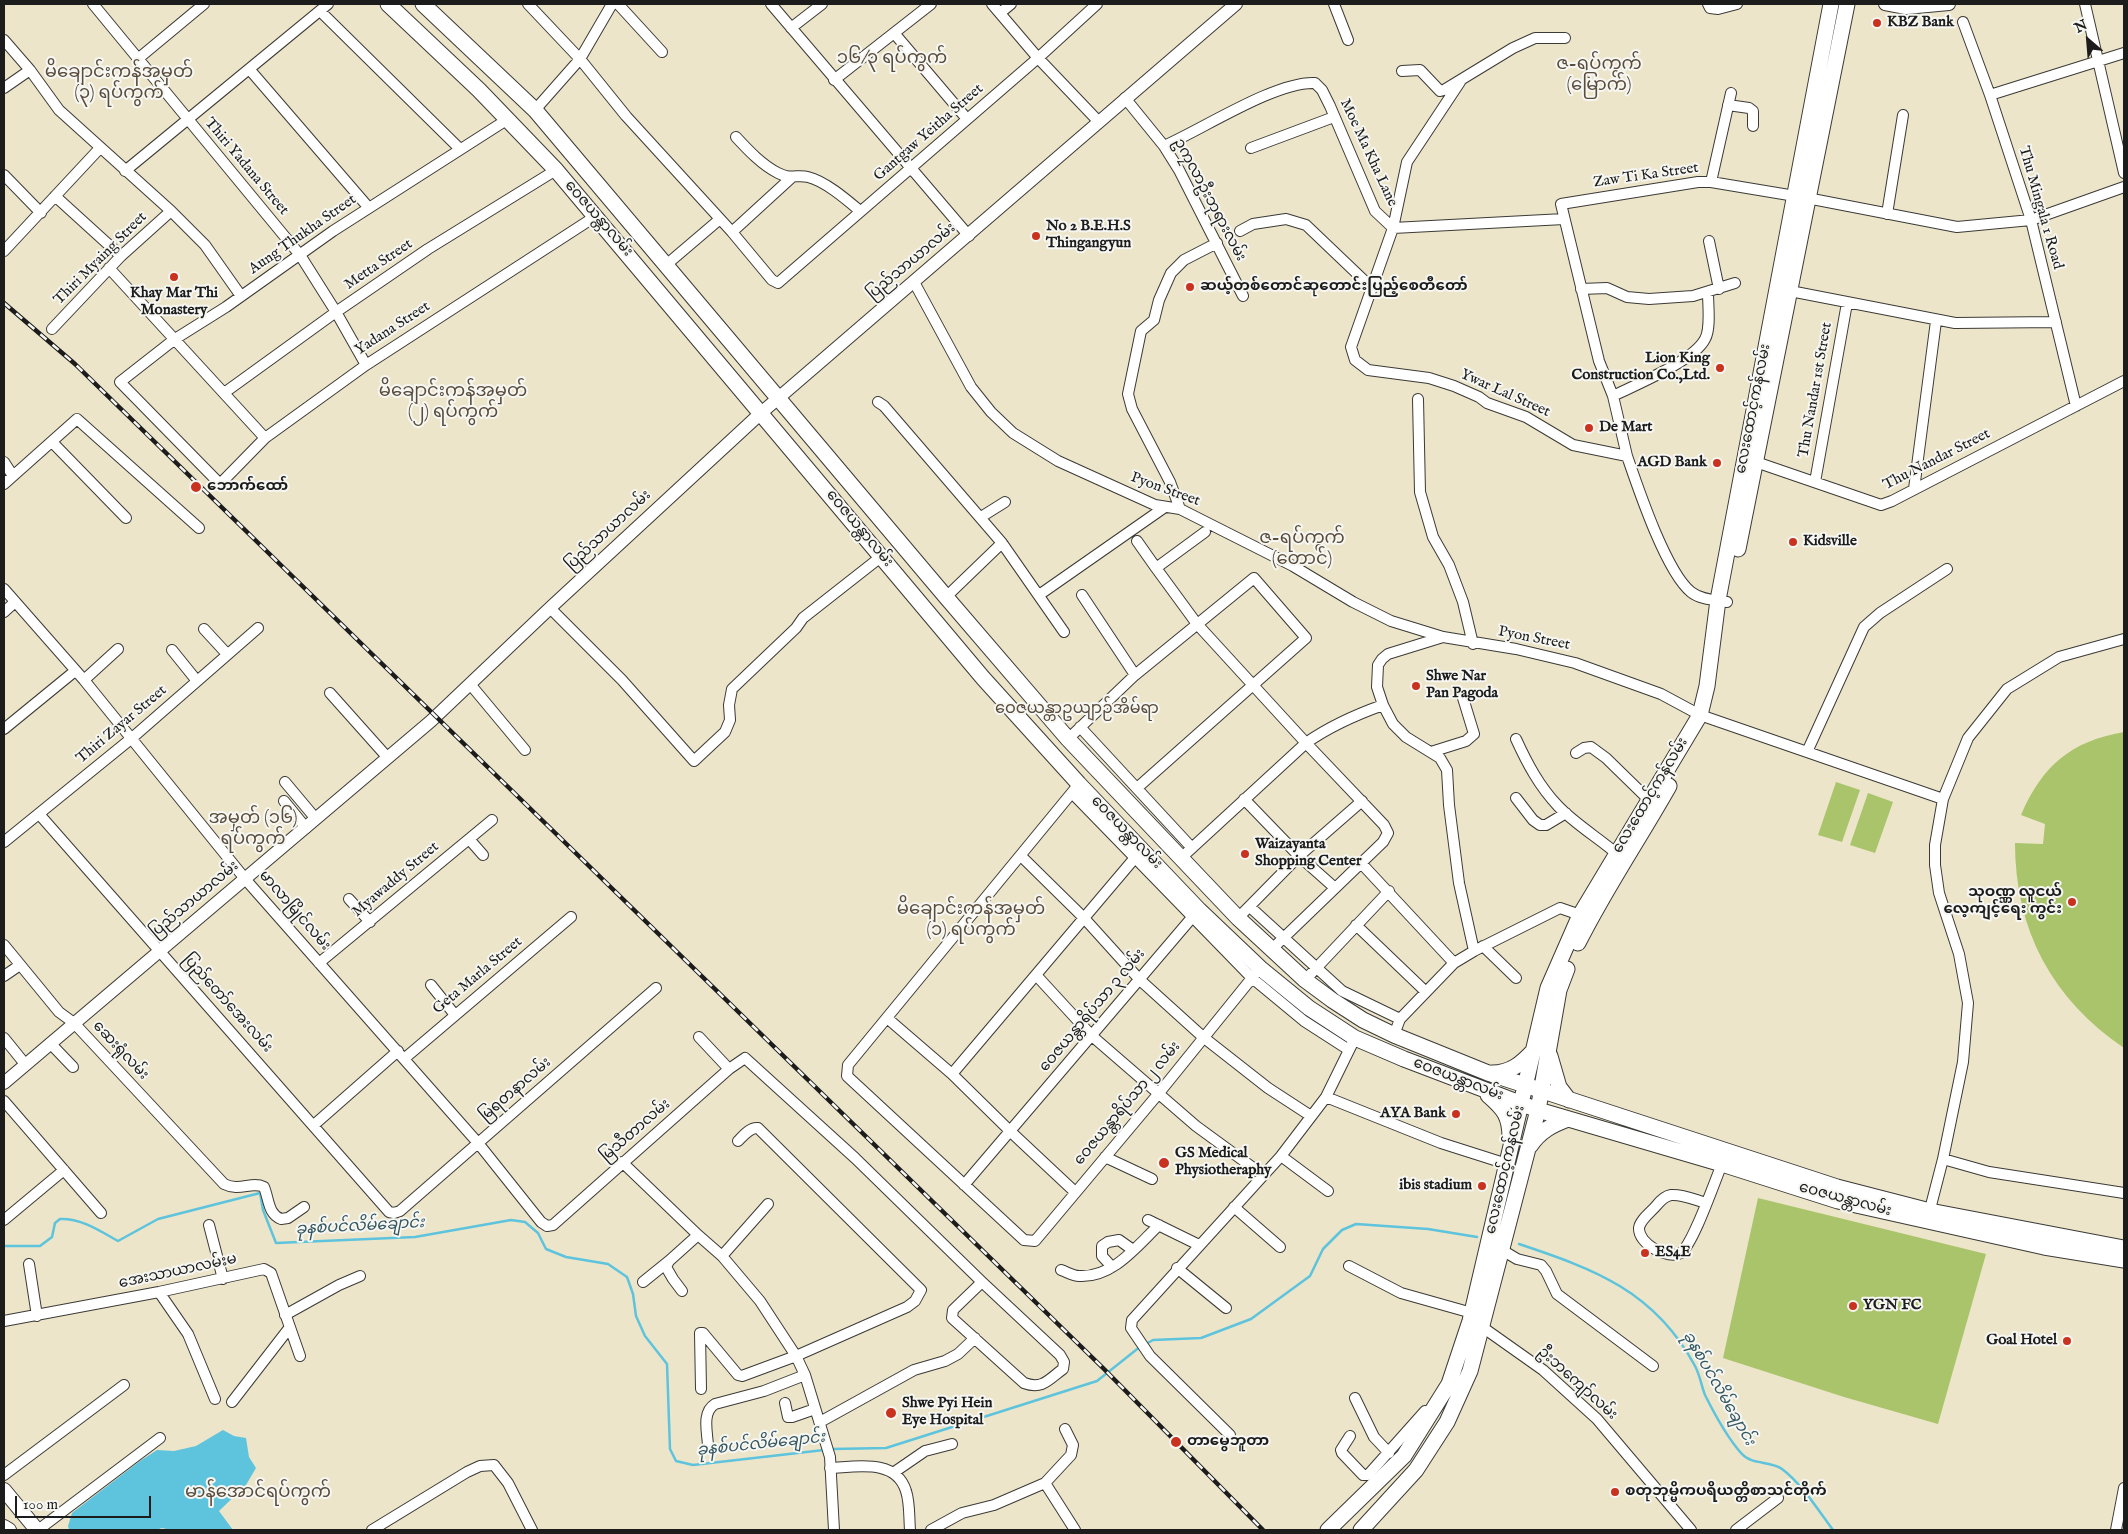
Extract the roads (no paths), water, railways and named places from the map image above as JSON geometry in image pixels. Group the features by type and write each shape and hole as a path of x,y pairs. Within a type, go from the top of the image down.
{"main road":[{"name":"ဝေဇယန္တာလမ်း","path":"388,4 479,90 556,170 1076,788 1196,914 1256,973 1286,990 1328,1022 1352,1044 1522,1105 1838,1200 2124,1248"},
{"name":"ဝေဇယန္တာလမ်း","path":"423,4 496,71 535,110 1068,739 1186,853 1238,918 1301,977 1363,1020 1394,1035 1526,1086 1928,1215 2044,1247 2124,1260"},
{"name":"လေးထောင့်ကန်လမ်း","path":"1813,137 1831,4"},
{"name":"လေးထောင့်ကန်လမ်း","path":"1585,917 1620,867 1638,830 1704,716 1716,685 1723,601 1750,460 1813,137 1847,4"},
{"path":"479,90 496,71"},
{"path":"983,678 1002,662"},
{"name":"လေးထောင့်ကန်လမ်း","path":"1361,1530 1416,1470 1447,1422 1470,1371 1475,1320 1508,1160 1526,1086 1542,1049 1559,990 1585,917 1616,853 1638,830 1648,800 1683,752"},
{"path":"1286,990 1301,977"},
{"path":"1488,1072 1496,1073 1516,1067 1542,1049 1560,1087 1570,1100"},
{"name":"လေးထောင့်ကန်လမ်း","path":"1328,1530 1404,1456 1449,1384 1502,1250 1538,1110 1541,1090 1542,1049"},
{"path":"1481,1089 1506,1113 1510,1124 1508,1160"},
{"path":"1526,1154 1536,1137 1548,1127 1568,1119"},
{"path":"4,1490 38,1530"},
{"path":"4,1527 9,1530"}],"street":[{"name":"Thiri Yadana Street","path":"93,4 300,255 336,312 366,365"},
{"path":"139,58 204,4"},
{"path":"125,171 328,4"},
{"path":"528,4 580,58 626,116 732,232 791,178"},
{"path":"535,110 580,58 612,4"},
{"path":"618,4 662,52"},
{"path":"771,4 969,236"},
{"path":"791,28 822,4"},
{"path":"834,80 931,4"},
{"path":"992,4 1038,58 1098,122"},
{"path":"1000,13 1011,4"},
{"name":"Gantgaw Yeitha Street","path":"732,232 772,280 778,283 1098,4"},
{"name":"ပြည်သာယာလမ်း","path":"4,1083 388,758 778,398 969,236 1236,4"},
{"path":"1334,4 1348,40"},
{"path":"1708,4 1710,8 1718,9 1737,4"},
{"path":"1885,4 1906,8 1948,4"},
{"path":"2085,4 2124,173"},
{"path":"320,11 460,149"},
{"name":"Thu Mingala 1 Road","path":"1963,22 1990,95 2031,220 2076,406"},
{"path":"894,33 967,119"},
{"path":"1402,71 1420,70 1440,91 1460,82 1513,48 1535,38 1565,38"},
{"path":"4,40 30,70 59,110 171,211 205,245 242,296"},
{"path":"1990,95 2124,54"},
{"path":"4,88 30,70"},
{"path":"250,70 369,208"},
{"path":"1240,231 1254,224 1286,219 1306,225 1371,287 1393,228 1407,162 1460,82"},
{"name":"Moe Ma Kha Lane","path":"1164,146 1190,135 1257,99 1305,83 1316,83 1322,90 1375,211 1393,228 1564,220"},
{"path":"1711,182 1730,93"},
{"name":"ဥကၠလာဦးဘုရားလမ်း","path":"1126,98 1164,146 1179,170 1242,296"},
{"path":"1728,105 1749,108 1754,111 1753,126"},
{"path":"1887,214 1903,115"},
{"path":"1252,148 1334,117"},
{"name":"Aung Thukha Street","path":"220,484 120,382 175,339 242,296 369,208 508,120"},
{"path":"736,137 777,173 791,178 808,176 838,192 860,211"},
{"path":"4,251 100,148"},
{"name":"Metta Street","path":"224,393 336,312 428,249 556,170"},
{"path":"4,175 41,213"},
{"name":"Zaw Ti Ka Street","path":"1564,220 1561,204 1698,182 1711,182 1957,227 2031,220 2124,187"},
{"path":"55,196 121,256"},
{"name":"Thiri Myaing Street","path":"52,329 121,256 171,211"},
{"name":"Yadana Street","path":"220,484 265,438 366,365 596,216"},
{"path":"666,265 720,219"},
{"path":"1564,220 1599,361 1612,396 1628,456 1668,562 1690,592 1703,598 1723,601"},
{"path":"1709,241 1719,289"},
{"path":"1180,508 1170,482 1132,409 1128,394 1142,331 1154,320 1159,300 1171,273 1184,260 1217,244"},
{"path":"109,268 265,438"},
{"name":"Pyon Street","path":"914,282 971,387 990,412 1013,433 1058,461 1140,498 1165,507 1180,508 1293,566 1372,613 1391,621 1442,637 1473,644 1516,649 1575,663 1661,694 1704,716 1943,799"},
{"path":"1581,289 1607,288 1627,296 1649,300 1693,296 1736,283"},
{"name":"Ywar Lal Street","path":"1371,287 1352,347 1355,360 1368,370 1429,378 1454,386 1479,397 1487,403 1526,417 1573,445 1628,456"},
{"path":"1784,290 1955,323 2056,322"},
{"path":"1612,396 1671,368 1700,346 1706,339 1708,332 1708,293"},
{"name":"Thu Nandar 1st Street","path":"1815,482 1847,303"},
{"path":"1914,489 1936,320"},
{"name":"Thu Nandar Street","path":"1750,460 1881,505 2124,381"},
{"path":"1418,399 1420,492 1433,537 1449,565 1464,602 1473,644"},
{"path":"878,402 884,406 1002,543 1064,632"},
{"path":"4,484 74,420 80,420 199,528"},
{"path":"52,442 126,518"},
{"path":"4,462 13,476"},
{"path":"981,518 1005,502"},
{"path":"1039,595 1165,507"},
{"path":"1156,568 1205,532"},
{"path":"1137,541 1197,624 1384,825 1388,833 1383,842 1272,949"},
{"path":"946,597 1002,543"},
{"path":"550,608 622,680 694,761 725,732 730,720 729,705 732,689 796,628 802,618 882,556"},
{"path":"1806,752 1864,627 1880,613 1948,569"},
{"path":"1068,739 1135,675 1254,578 1306,638 1136,788"},
{"name":"မာလာမြိုင်လမ်း","path":"4,589 84,680 246,880 478,1143 541,1222 547,1226"},
{"path":"1082,595 1135,675"},
{"path":"4,612 15,602"},
{"name":"Thiri Zayar Street","path":"4,842 132,738 258,628"},
{"path":"204,629 227,654"},
{"path":"1442,637 1388,654 1378,665 1377,687 1383,705 1393,724 1406,737 1440,758 1447,770 1449,806 1459,883 1478,948 1516,978"},
{"path":"1928,1215 1943,1159 1963,1062 1968,1003 1958,954 1939,893 1935,866 1935,845 1943,799 1968,738 2007,689 2059,657 2124,639"},
{"path":"84,680 118,650"},
{"path":"172,650 197,681"},
{"path":"4,729 75,671"},
{"path":"470,684 525,750"},
{"path":"330,693 388,758"},
{"path":"1431,752 1466,741 1474,734 1462,698"},
{"path":"1080,727 1136,788 1186,853 1306,743 1326,728 1383,705"},
{"path":"1516,739 1528,765 1548,796 1616,853"},
{"path":"1576,753 1584,748 1591,747 1606,758 1648,800"},
{"path":"285,782 311,823"},
{"path":"964,1185 847,1076 848,1065 1076,788"},
{"path":"1516,798 1533,820 1540,825 1546,825 1566,813"},
{"path":"1244,799 1299,856 1335,888"},
{"path":"1238,918 1299,856 1362,801"},
{"path":"284,802 311,823"},
{"name":"ပြည်တော်အေးလမ်း","path":"39,814 390,1212 394,1213"},
{"name":"Myawaddy Street","path":"319,963 492,820"},
{"path":"469,839 483,855"},
{"path":"952,1074 1138,854"},
{"path":"1021,856 1084,918 1140,980 1203,1037 1268,1088 1311,1116"},
{"path":"1361,863 1454,963"},
{"path":"1301,977 1316,967 1389,891"},
{"path":"349,899 370,922"},
{"path":"1250,907 1342,991 1400,1019"},
{"path":"1394,1035 1400,1019 1454,963 1478,948 1560,908 1585,917"},
{"name":"ဝေဇယန္တာရိပ်သာ ၃ လမ်း","path":"964,1185 1196,914"},
{"name":"Geta Marla Street","path":"314,1124 455,1015 571,917"},
{"path":"1356,925 1426,992"},
{"name":"ဆေးရုံလမ်း","path":"4,945 59,1012 74,1023 224,1184 233,1188 257,1185 264,1188 274,1215 281,1220 288,1218 304,1206"},
{"path":"4,976 20,965"},
{"path":"1230,1435 1150,1356 1131,1328 1132,1320 1177,1268 1281,1156 1326,1097 1352,1044 1304,1021 1256,973"},
{"name":"ဝေဇယန္တာရိပ်သာ ၂ လမ်း","path":"964,1185 1024,1240 1035,1241 1159,1093 1256,973"},
{"path":"1036,975 1092,1036 1196,1126 1263,1175"},
{"path":"431,985 455,1015"},
{"name":"မြရတနာလမ်း","path":"394,1213 400,1211 656,988"},
{"path":"887,1018 952,1074 1010,1132 1075,1192"},
{"path":"699,1037 728,1070"},
{"path":"4,1038 25,1064"},
{"path":"50,1043 73,1067"},
{"name":"မြသီတာလမ်း","path":"547,1226 553,1224 622,1162 744,1058 855,1158 982,1282"},
{"path":"1326,1097 1441,1143 1508,1160"},
{"path":"4,1101 101,1213"},
{"path":"701,1390 700,1333 703,1333 738,1375 745,1375 796,1356 908,1307 915,1301 921,1290 758,1128 754,1128 738,1141"},
{"path":"1281,1156 1328,1190"},
{"path":"1105,1157 1152,1179"},
{"path":"1943,1159 1989,1172 2124,1192"},
{"path":"622,1162 722,1256 760,1301 796,1356 805,1375 826,1443 830,1462 834,1530"},
{"path":"1706,1203 1674,1195 1666,1196 1642,1221 1639,1229 1641,1234 1646,1242 1660,1252 1668,1255 1678,1255 1688,1246 1706,1203 1722,1164"},
{"path":"4,1220 64,1170"},
{"path":"722,1256 768,1204"},
{"path":"1234,1207 1280,1247"},
{"path":"1148,1220 1199,1245"},
{"path":"209,1225 223,1279"},
{"path":"1061,1270 1077,1276 1090,1276 1112,1267 1133,1250 1158,1225"},
{"path":"643,1282 698,1235"},
{"path":"1112,1267 1102,1256 1102,1246 1108,1242 1119,1240 1133,1250"},
{"path":"1502,1250 1517,1259 1541,1265 1557,1294 1653,1366"},
{"path":"669,1261 666,1266 668,1271 682,1291"},
{"path":"29,1264 37,1316"},
{"path":"1349,1266 1401,1293 1475,1320"},
{"path":"1177,1268 1226,1308"},
{"name":"အေးသာယာလမ်းမ","path":"4,1321 159,1292 264,1269 268,1270 300,1356"},
{"path":"285,1315 339,1285 360,1276"},
{"path":"982,1282 1060,1354 1064,1362 1063,1369 1040,1386 1034,1387 1024,1383 952,1318 952,1313 982,1282"},
{"path":"159,1292 188,1334 215,1399"},
{"name":"ဦးဘကျော်လမ်း","path":"1475,1320 1543,1370 1597,1419 1691,1530"},
{"path":"232,1402 290,1327"},
{"path":"820,1422 914,1370 952,1357 975,1338"},
{"path":"708,1445 707,1412 710,1408 716,1404 764,1392 805,1375"},
{"path":"1350,1436 1341,1450 1342,1453 1363,1475 1368,1475 1449,1384"},
{"path":"4,1475 124,1385"},
{"path":"1355,1398 1374,1437 1389,1453"},
{"path":"785,1403 788,1417 816,1410"},
{"path":"932,1530 962,1513 994,1505 1045,1482 1071,1455 1072,1445 1065,1429"},
{"path":"38,1530 160,1438"},
{"path":"893,1473 925,1451 952,1444"},
{"path":"830,1462 879,1466 893,1473 902,1482 907,1492 910,1530"},
{"path":"372,1530 467,1472 480,1466 494,1465 508,1482 532,1530"},
{"path":"1045,1482 1075,1530"},
{"path":"2116,1530 2124,1488"},
{"path":"1736,1530 1778,1498"}],"water":[{"path":"223,1430 234,1436 246,1438 249,1457 256,1468 246,1485 219,1511 233,1530 171,1530 162,1528 156,1530 69,1530 68,1526 72,1513 140,1461 157,1450 174,1451 196,1446"}],"waterway":[{"name":"ခုနစ်ပင်လိမ်ချောင်း","path":"4,1246 40,1246 52,1237 55,1223 60,1219 83,1223 118,1241 158,1219 260,1193 263,1210 276,1243 415,1237 511,1220 525,1222 538,1233 546,1249 566,1257 608,1264 627,1277 633,1294 636,1316 645,1336 667,1364 670,1449 676,1461 693,1465 824,1450"},
{"name":"ခုနစ်ပင်လိမ်ချောင်း","path":"1146,1344 1153,1340 1201,1338 1251,1319 1310,1276 1323,1249 1342,1230 1356,1224 1428,1229 1477,1237"},
{"name":"ခုနစ်ပင်လိမ်ချောင်း","path":"1519,1244 1573,1263 1597,1274 1620,1286 1642,1301 1679,1340 1695,1366 1705,1395 1730,1440 1750,1460 1777,1466 1789,1475 1833,1530"},
{"name":"ခုနစ်ပင်လိမ်ချောင်း","path":"832,1449 886,1448 1097,1381 1141,1346"}],"railway":[{"path":"4,303 75,364 1103,1368 1263,1530"}],"place":[{"name":"KBZ Bank","path":"1877,23"},
{"name":"No 2 B.E.H.S Thingangyun","path":"1036,236"},
{"name":"Khay Mar Thi Monastery","path":"174,277"},
{"name":"ဆယ့်တစ်တောင်ဆုတောင်းပြည့်စေတီတော်","path":"1190,287"},
{"name":"Lion King Construction Co.,Ltd.","path":"1720,368"},
{"name":"De Mart","path":"1589,428"},
{"name":"AGD Bank","path":"1717,463"},
{"name":"ဘောက်ထော်","path":"196,487"},
{"name":"Kidsville","path":"1793,542"},
{"name":"Shwe Nar Pan Pagoda","path":"1416,686"},
{"name":"Waizayanta Shopping Center","path":"1245,854"},
{"name":"သုဝဏ္ဏ လူငယ် လေ့ကျင့်ရေး ကွင်း","path":"2072,902"},
{"name":"AYA Bank","path":"1456,1114"},
{"name":"GS Medical Physiotheraphy","path":"1164,1163"},
{"name":"ibis stadium","path":"1482,1186"},
{"name":"ES4E","path":"1645,1253"},
{"name":"YGN FC","path":"1853,1306"},
{"name":"Goal Hotel","path":"2067,1341"},
{"name":"Shwe Pyi Hein Eye Hospital","path":"891,1413"},
{"name":"တာမွေဘူတာ","path":"1176,1442"},
{"name":"စတုဘုမ္မိကပရိယတ္တိစာသင်တိုက်","path":"1615,1492"}],"district":[{"name":"၁၆/၃ ရပ်ကွက်","path":"892,59"},
{"name":"ဇ-ရပ်ကွက် (မြောက်)","path":"1599,75"},
{"name":"မိချောင်းကန်အမှတ် (၃) ရပ်ကွက်","path":"119,83"},
{"name":"မိချောင်းကန်အမှတ် (၂) ရပ်ကွက်","path":"453,402"},
{"name":"ဇ-ရပ်ကွက် (တောင်)","path":"1302,549"},
{"name":"ဝေဇယန္တာဥယျာဉ်အိမ်ရာ","path":"1077,710"},
{"name":"အမှတ် (၁၆) ရပ်ကွက်","path":"253,830"},
{"name":"မိချောင်းကန်အမှတ် (၁) ရပ်ကွက်","path":"971,920"},
{"name":"မာန်အောင်ရပ်ကွက်","path":"258,1493"}]}
